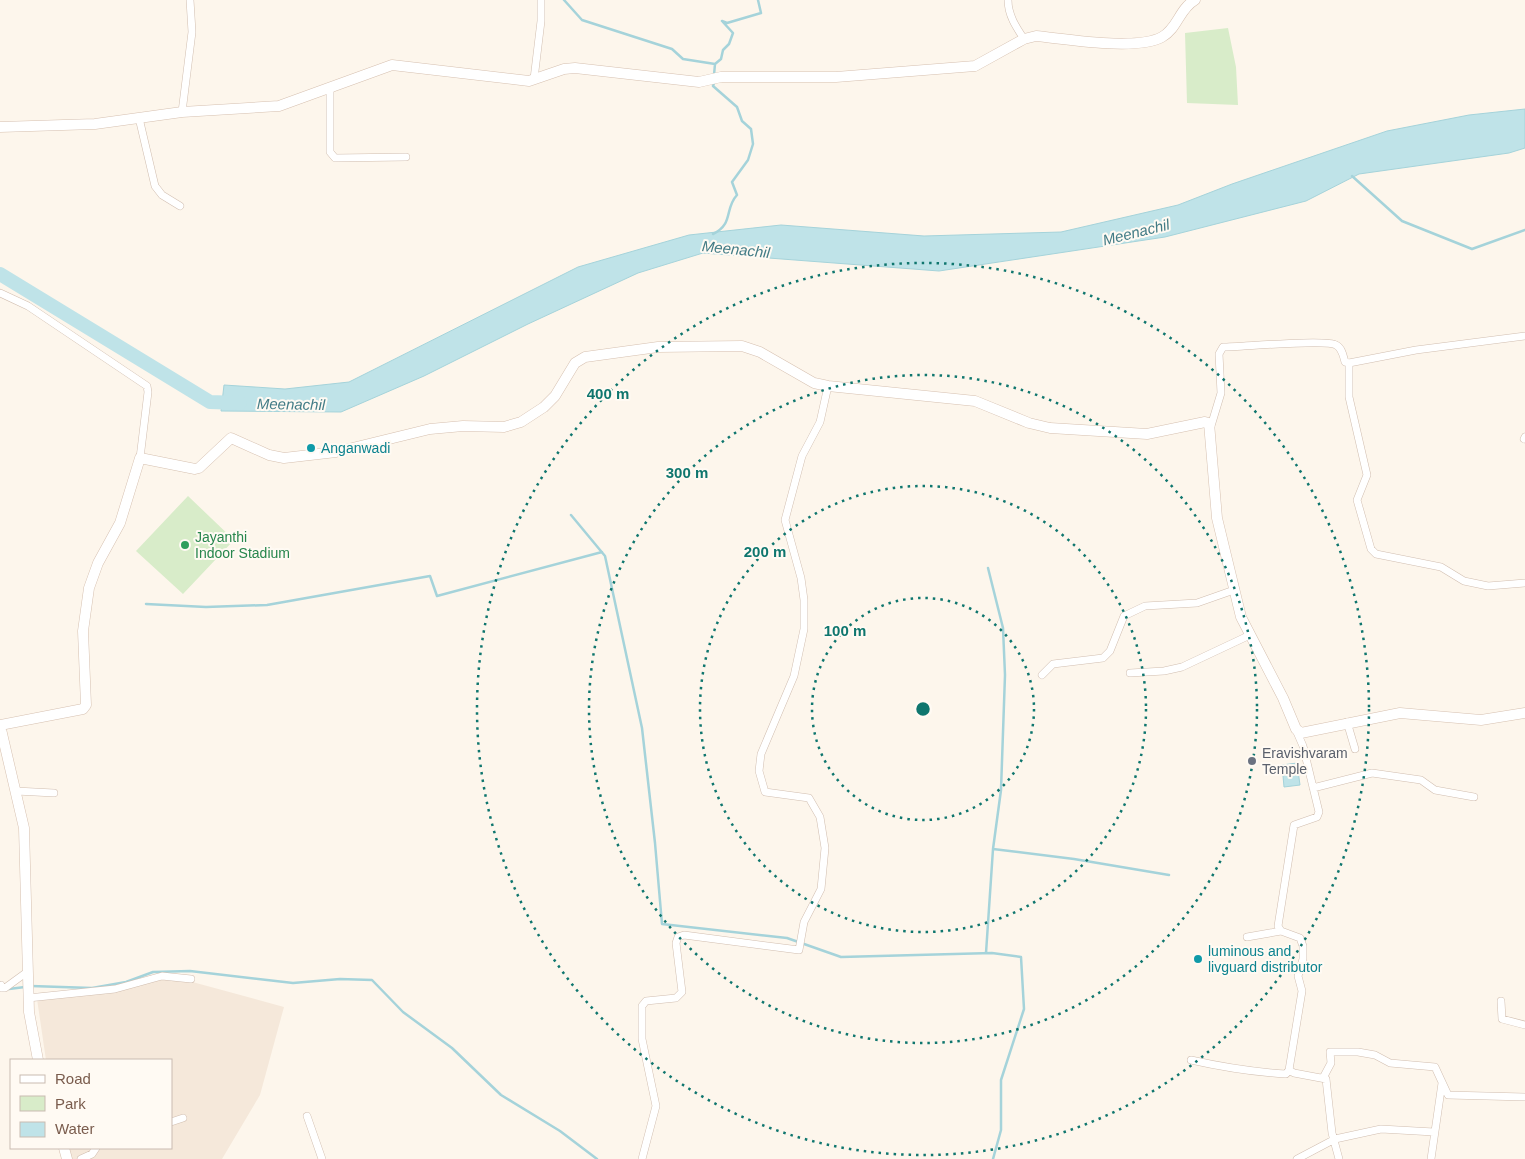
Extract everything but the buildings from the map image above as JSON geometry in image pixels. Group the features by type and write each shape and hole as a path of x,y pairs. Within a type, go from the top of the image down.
{"main road":[{"path":"0,127 95,124 182,112 279,106 392,65 528,81 564,69 575,68 699,82 721,78 836,77 975,66 1024,39 1036,36 1128,44 1148,43 1163,37 1172,30 1186,5 1194,0"},
{"path":"38,1059 32,1037 28,996 24,828 0,725 42,719 83,708 86,705 83,631 89,588 102,554 120,524 140,458 195,469 199,468 231,438 269,455 284,458 336,452 430,429 462,426 504,427 521,422 544,407 555,396 575,362 585,357 658,347 742,346 753,348 802,376 828,386 975,401 1029,424 1050,428 1147,434 1206,422 1210,426 1218,518 1241,616 1283,698 1296,729 1301,733 1347,722 1400,713 1481,720 1525,713"}],"street":[{"path":"182,112 192,32 190,0"},
{"path":"534,79 541,21 541,0"},
{"path":"1008,0 1014,25 1024,39"},
{"path":"330,88 330,152 335,158 406,157"},
{"path":"139,118 155,186 162,195 180,206"},
{"path":"0,293 28,306 146,386 148,392 140,458"},
{"path":"1210,426 1221,394 1219,354 1223,347 1257,347 1317,342 1334,343 1341,348 1345,362 1349,363 1416,350 1525,336"},
{"path":"1349,363 1349,397 1367,475 1357,500 1371,549 1376,554 1441,567 1464,581 1488,586 1525,583"},
{"path":"642,1159 656,1106 642,1039 642,1006 646,1001 676,998 682,992 676,943 678,938 684,935 799,950 804,922 821,889 825,848 820,817 809,798 765,792 759,771 761,754 794,676 804,630 804,600 801,578 785,520 802,456 820,422 828,386"},
{"path":"1042,675 1053,664 1103,658 1110,651 1124,616 1145,606 1197,603 1234,590"},
{"path":"1130,673 1164,671 1182,667 1250,635"},
{"path":"1347,722 1355,749"},
{"path":"1281,931 1278,926 1289,866 1292,831 1294,825 1317,817 1318,805 1303,746 1296,729"},
{"path":"1313,788 1372,773 1421,780 1435,790 1474,797"},
{"path":"16,791 54,793"},
{"path":"1191,1060 1229,1069 1267,1073 1286,1074 1289,1070 1302,991 1298,976 1303,959 1303,946 1296,935 1281,931 1247,936"},
{"path":"28,996 115,989 162,976 191,978"},
{"path":"1,985 2,988 6,988 27,977"},
{"path":"1501,1001 1502,1019 1525,1025"},
{"path":"1323,1078 1331,1063 1330,1052 1358,1052 1376,1056 1390,1063 1436,1067 1448,1094 1525,1097"},
{"path":"1289,1070 1294,1073 1326,1079 1332,1133 1339,1159"},
{"path":"1431,1159 1442,1082"},
{"path":"308,1116 322,1159"},
{"path":"172,1122 183,1118"},
{"path":"1298,1159 1335,1139 1381,1129 1434,1132"},
{"path":"81,1159 92,1154 95,1149"}],"shaded area":[{"path":"174,977 284,1007 260,1095 222,1159 62,1159 60,1149 172,1149 172,1059 46,1059 37,999"}],"green space":[{"path":"1228,28 1236,67 1238,105 1187,103 1185,33"},
{"name":"Jayanthi Indoor Stadium","path":"188,496 234,540 183,594 136,551"}],"water":[{"path":"1525,109 1525,148 1509,153 1359,174 1306,201 1165,237 939,271 703,253 638,273 528,324 424,376 341,412 221,411 224,385 285,389 349,382 578,267 689,235 781,225 924,236 1061,232 1178,205 1232,184 1387,131 1469,115"},
{"path":"1297,763 1300,785 1284,787 1282,765"}],"waterway":[{"path":"564,0 582,20 672,49 683,59 715,64"},
{"path":"714,75 715,64 721,59 723,50 729,44 733,33 722,21 727,23 761,13 758,0"},
{"path":"713,234 724,226 733,200 737,195 732,182 748,160 753,144 751,129 742,121 737,107 713,86 714,83"},
{"path":"1352,176 1402,221 1472,249 1525,230"},
{"name":"Meenachil","path":"0,274 210,402 240,403"},
{"path":"571,515 605,556 642,728 662,924 787,938 841,957 992,953 1021,957 1024,1009 1001,1080 1001,1130 993,1159"},
{"path":"146,604 206,607 267,605 430,576 437,596 602,552"},
{"path":"986,953 993,849 1001,790 1005,675 1003,628 988,568"},
{"path":"993,849 1074,859 1169,875"},
{"path":"31,986 92,988 126,982 153,972 190,971 293,983 340,979 372,980 403,1012 452,1048 501,1095 560,1131 597,1159"},
{"path":"9,989 25,987"}],"place":[{"name":"Anganwadi","path":"311,448"},
{"name":"Jayanthi Indoor Stadium","path":"185,545"},
{"name":"Eravishvaram Temple","path":"1252,761"},
{"name":"luminous and livguard distributor","path":"1198,959"}]}
